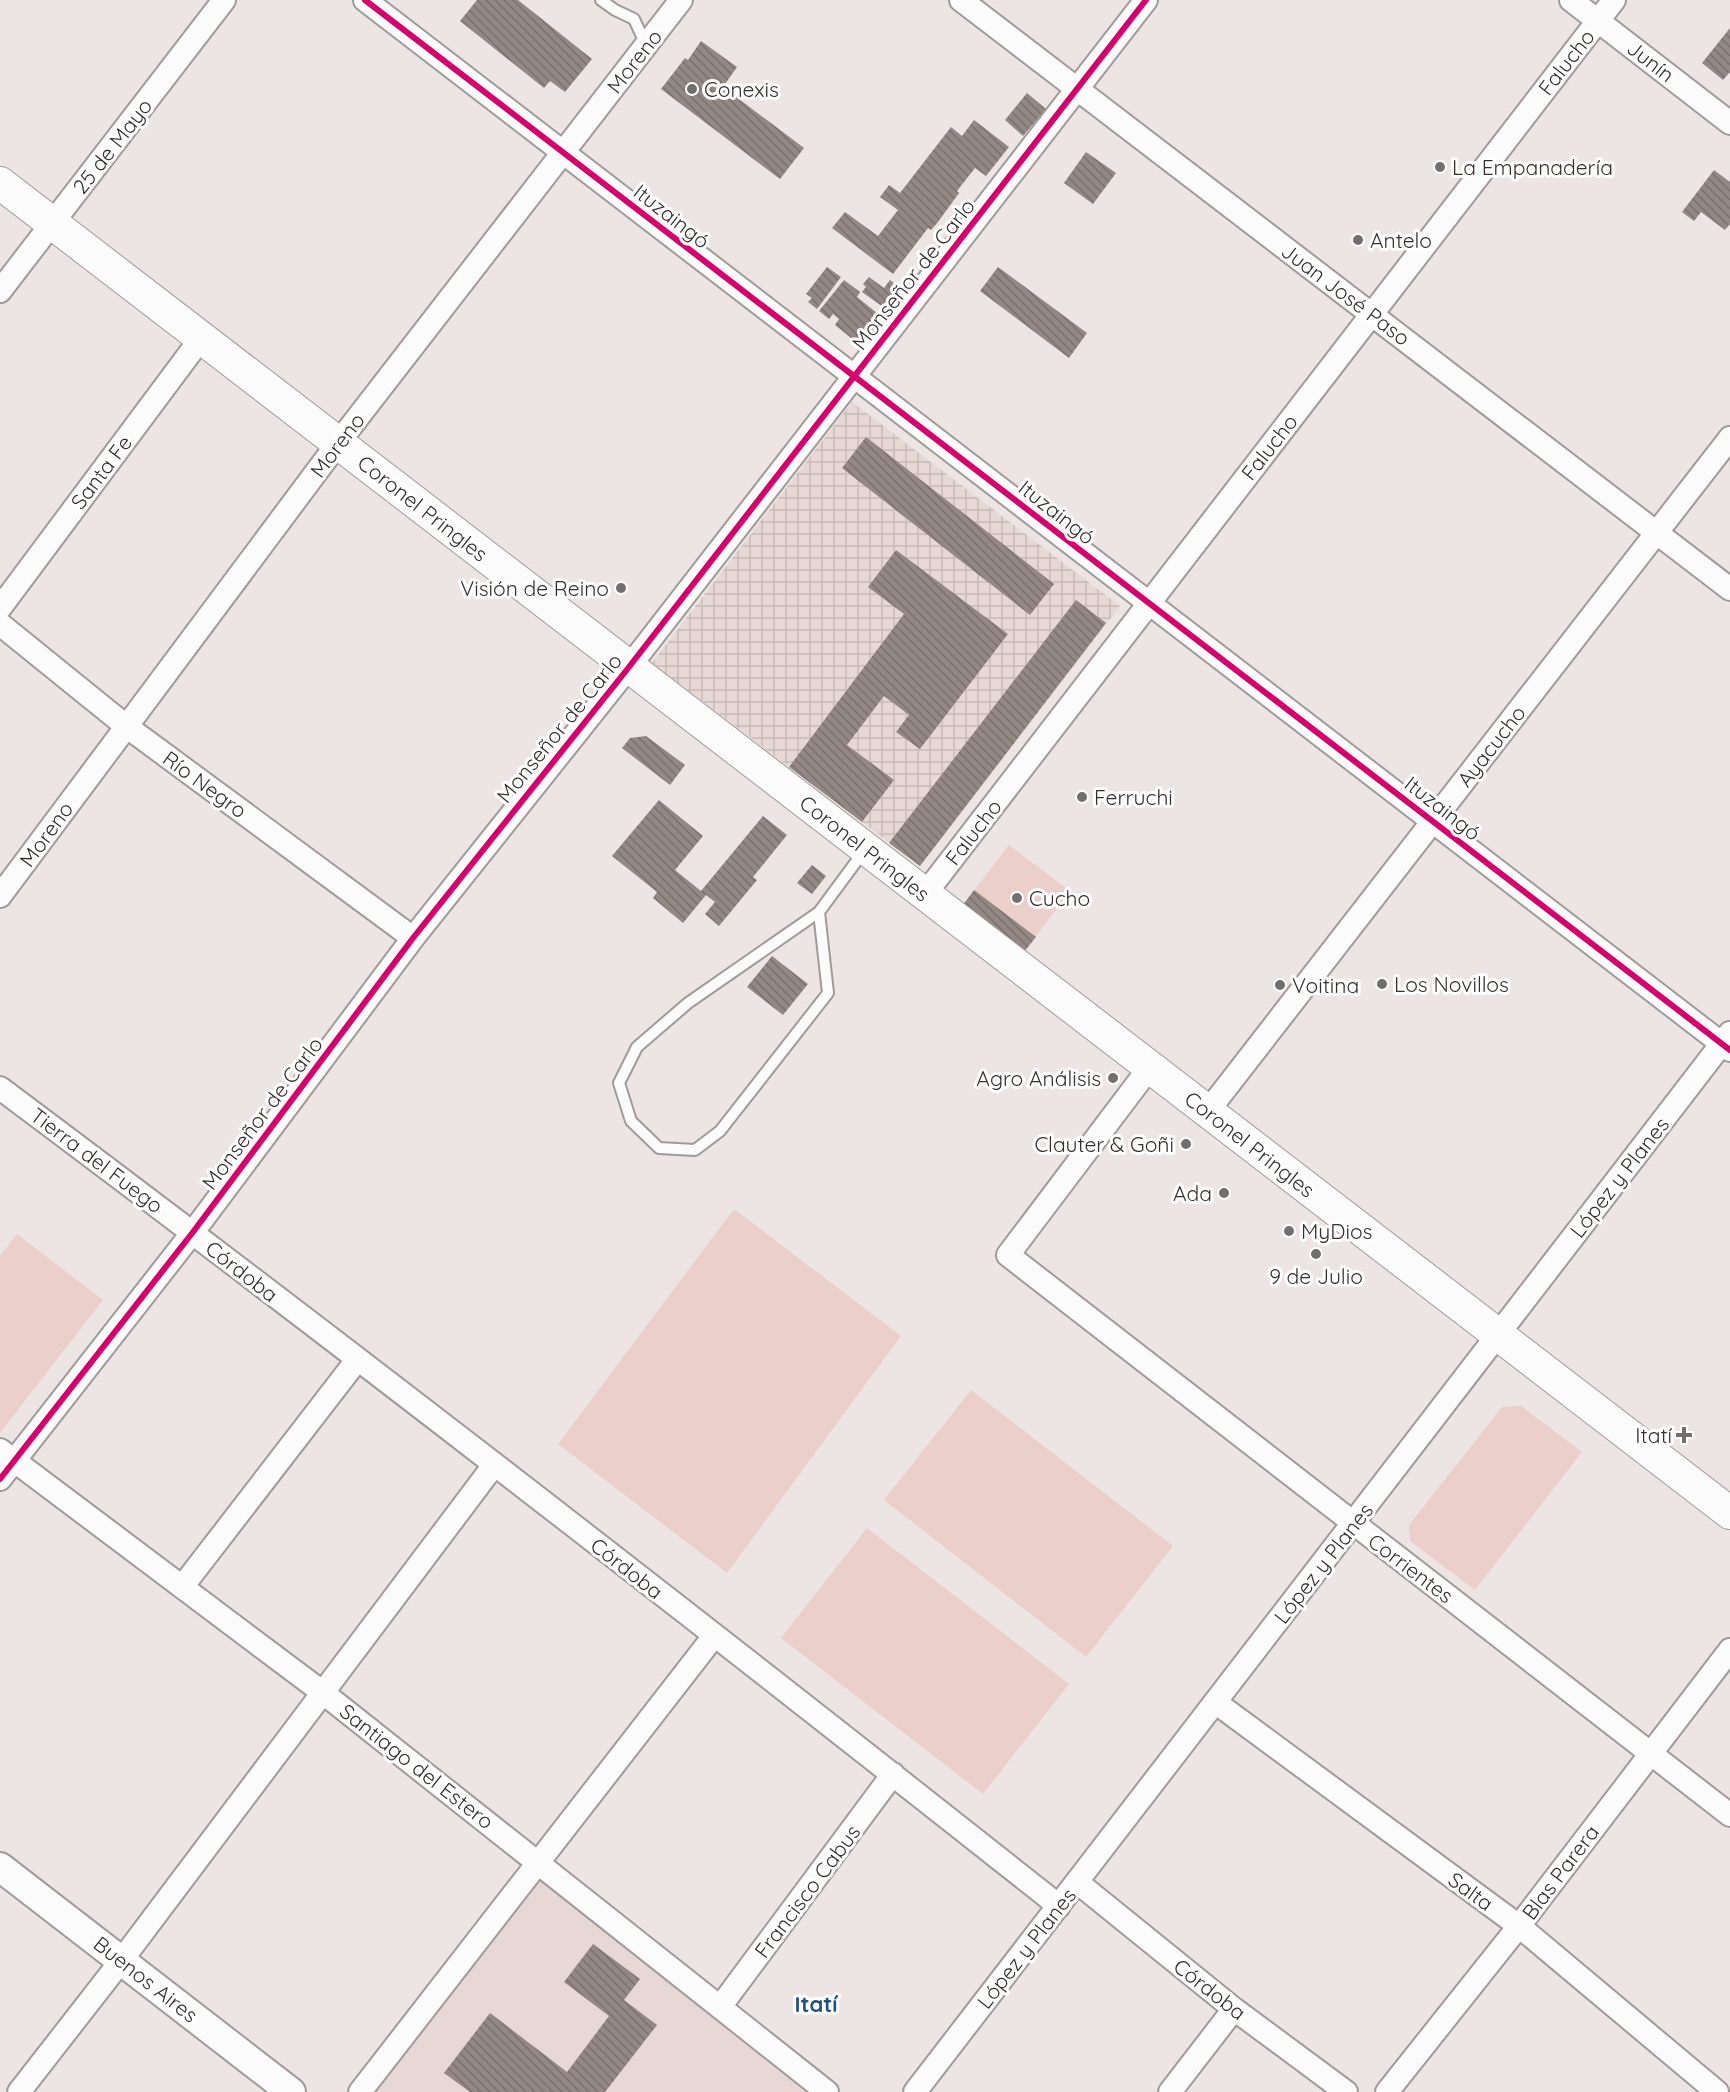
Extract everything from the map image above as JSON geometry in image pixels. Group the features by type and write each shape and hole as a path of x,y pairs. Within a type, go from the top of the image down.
{"main road":[{"name":"Coronel Pringles","path":"0,183 1730,1513"}],"street":[{"name":"25 de Mayo","path":"0,291 224,0"},
{"name":"Ituzaingó","path":"365,0 1433,821 1727,1042"},
{"name":"Moreno","path":"0,896 338,443 681,0"},
{"name":"Juan José Paso","path":"961,0 1730,589"},
{"name":"Monseñor de Carlo","path":"0,1479 7,1455 193,1232 413,938 629,667 1146,0"},
{"name":"Junín","path":"1571,0 1730,123"},
{"name":"Falucho","path":"925,894 1614,0"},
{"name":"Santa Fe","path":"0,608 202,337"},
{"name":"Ayacucho","path":"1208,1111 1730,438"},
{"name":"Río Negro","path":"0,624 126,726 413,938"},
{"name":"López y Planes","path":"915,2092 1498,1335 1727,1042"},
{"name":"Corrientes","path":"1150,1067 1008,1255 1730,1815"},
{"name":"Tierra del Fuego","path":"0,1088 193,1232"},
{"name":"Córdoba","path":"193,1232 1059,1905"},
{"path":"182,1587 357,1359"},
{"name":"Santiago del Estero","path":"7,1455 322,1692 828,2092"},
{"path":"19,2092 494,1465"},
{"path":"360,2092 537,1861 714,1636"},
{"name":"Blas Parera","path":"1387,2092 1519,1926 1730,1650"},
{"name":"Salta","path":"1215,1702 1519,1926 1717,2092"},
{"name":"Francisco Cabus","path":"720,2007 893,1774"},
{"name":"Buenos Aires","path":"0,1867 291,2092"},
{"name":"Córdoba","path":"1077,1882 1234,2009 1346,2092"},
{"path":"1170,2092 1234,2009"}],"lane":[{"path":"600,0 634,20 646,45"},
{"path":"819,912 828,993 720,1131 695,1150 659,1148 631,1121 619,1083 637,1047 688,1003 819,912 866,849"}],"shaded area":[{"path":"852,402 1120,606 920,866 652,663"},
{"name":"Cucho","path":"1009,845 1070,891 1024,952 963,905"},
{"path":"734,1209 901,1336 727,1573 558,1444"},
{"path":"17,1234 103,1300 0,1433 0,1256"},
{"path":"971,1390 1173,1546 1086,1657 884,1500"},
{"path":"1521,1406 1582,1452 1475,1590 1410,1541 1409,1525 1502,1407"},
{"path":"867,1528 1069,1684 983,1794 781,1638"},
{"path":"537,1861 828,2092 360,2092"}],"building":[{"path":"477,0 518,0 592,59 565,92 550,81 544,88 460,21"},
{"path":"1730,28 1730,72 1723,80 1702,63"},
{"path":"701,41 737,67 723,87 804,148 780,179 661,89 685,58 688,60"},
{"path":"1027,93 1046,109 1023,136 1005,120"},
{"path":"974,120 1009,147 986,176 975,168 957,191 959,193 938,222 931,230 928,228 893,274 832,228 845,212 878,236 898,210 880,197 889,185 900,193 951,127 962,136"},
{"path":"1086,152 1116,173 1093,204 1064,183"},
{"path":"1714,170 1730,182 1730,224 1725,230 1701,212 1694,221 1682,212"},
{"path":"827,267 841,277 817,309 808,302 812,298 806,294"},
{"path":"998,267 1087,333 1069,358 980,291"},
{"path":"869,277 884,288 890,280 902,289 897,295 894,292 883,307 862,292 866,287 863,284"},
{"path":"844,280 860,292 857,297 882,317 863,342 856,342 835,325 839,319 833,314 829,319 819,311"},
{"path":"866,437 1054,584 1030,615 842,468"},
{"path":"896,550 1008,634 920,749 896,732 909,715 884,696 847,745 894,780 862,822 789,767 904,614 868,587"},
{"path":"1076,600 1106,623 920,866 889,843"},
{"path":"646,736 685,765 670,785 622,748 630,738"},
{"path":"659,800 703,836 675,870 701,891 763,816 787,835 753,877 757,880 719,926 705,914 715,902 706,895 683,923 653,898 657,892 612,856"},
{"path":"812,865 826,876 812,894 797,883"},
{"path":"974,890 1036,937 1024,952 963,905"},
{"path":"772,956 808,984 783,1015 747,987"},
{"path":"593,1944 640,1979 624,2000 657,2025 605,2092 470,2092 444,2073 490,2013 567,2072 609,2016 564,1982"}],"cycle path":[{"path":"365,0 1730,1050"},
{"path":"0,1479 193,1232 413,938 629,667 1146,0"}],"place":[{"name":"Conexis","path":"692,89"},
{"name":"La Empanadería","path":"1440,167"},
{"name":"Antelo","path":"1358,240"},
{"name":"Visión de Reino","path":"621,588"},
{"name":"Ferruchi","path":"1082,797"},
{"name":"Cucho","path":"1017,898"},
{"name":"Los Novillos","path":"1382,984"},
{"name":"Voitina","path":"1280,985"},
{"name":"Agro Análisis","path":"1113,1078"},
{"name":"Clauter & Goñi","path":"1186,1144"},
{"name":"Ada","path":"1224,1193"},
{"name":"MyDios","path":"1289,1231"},
{"name":"9 de Julio","path":"1316,1254"},
{"name":"Itatí","path":"1684,1435"}],"district":[{"name":"Itatí","path":"816,2004"}]}
